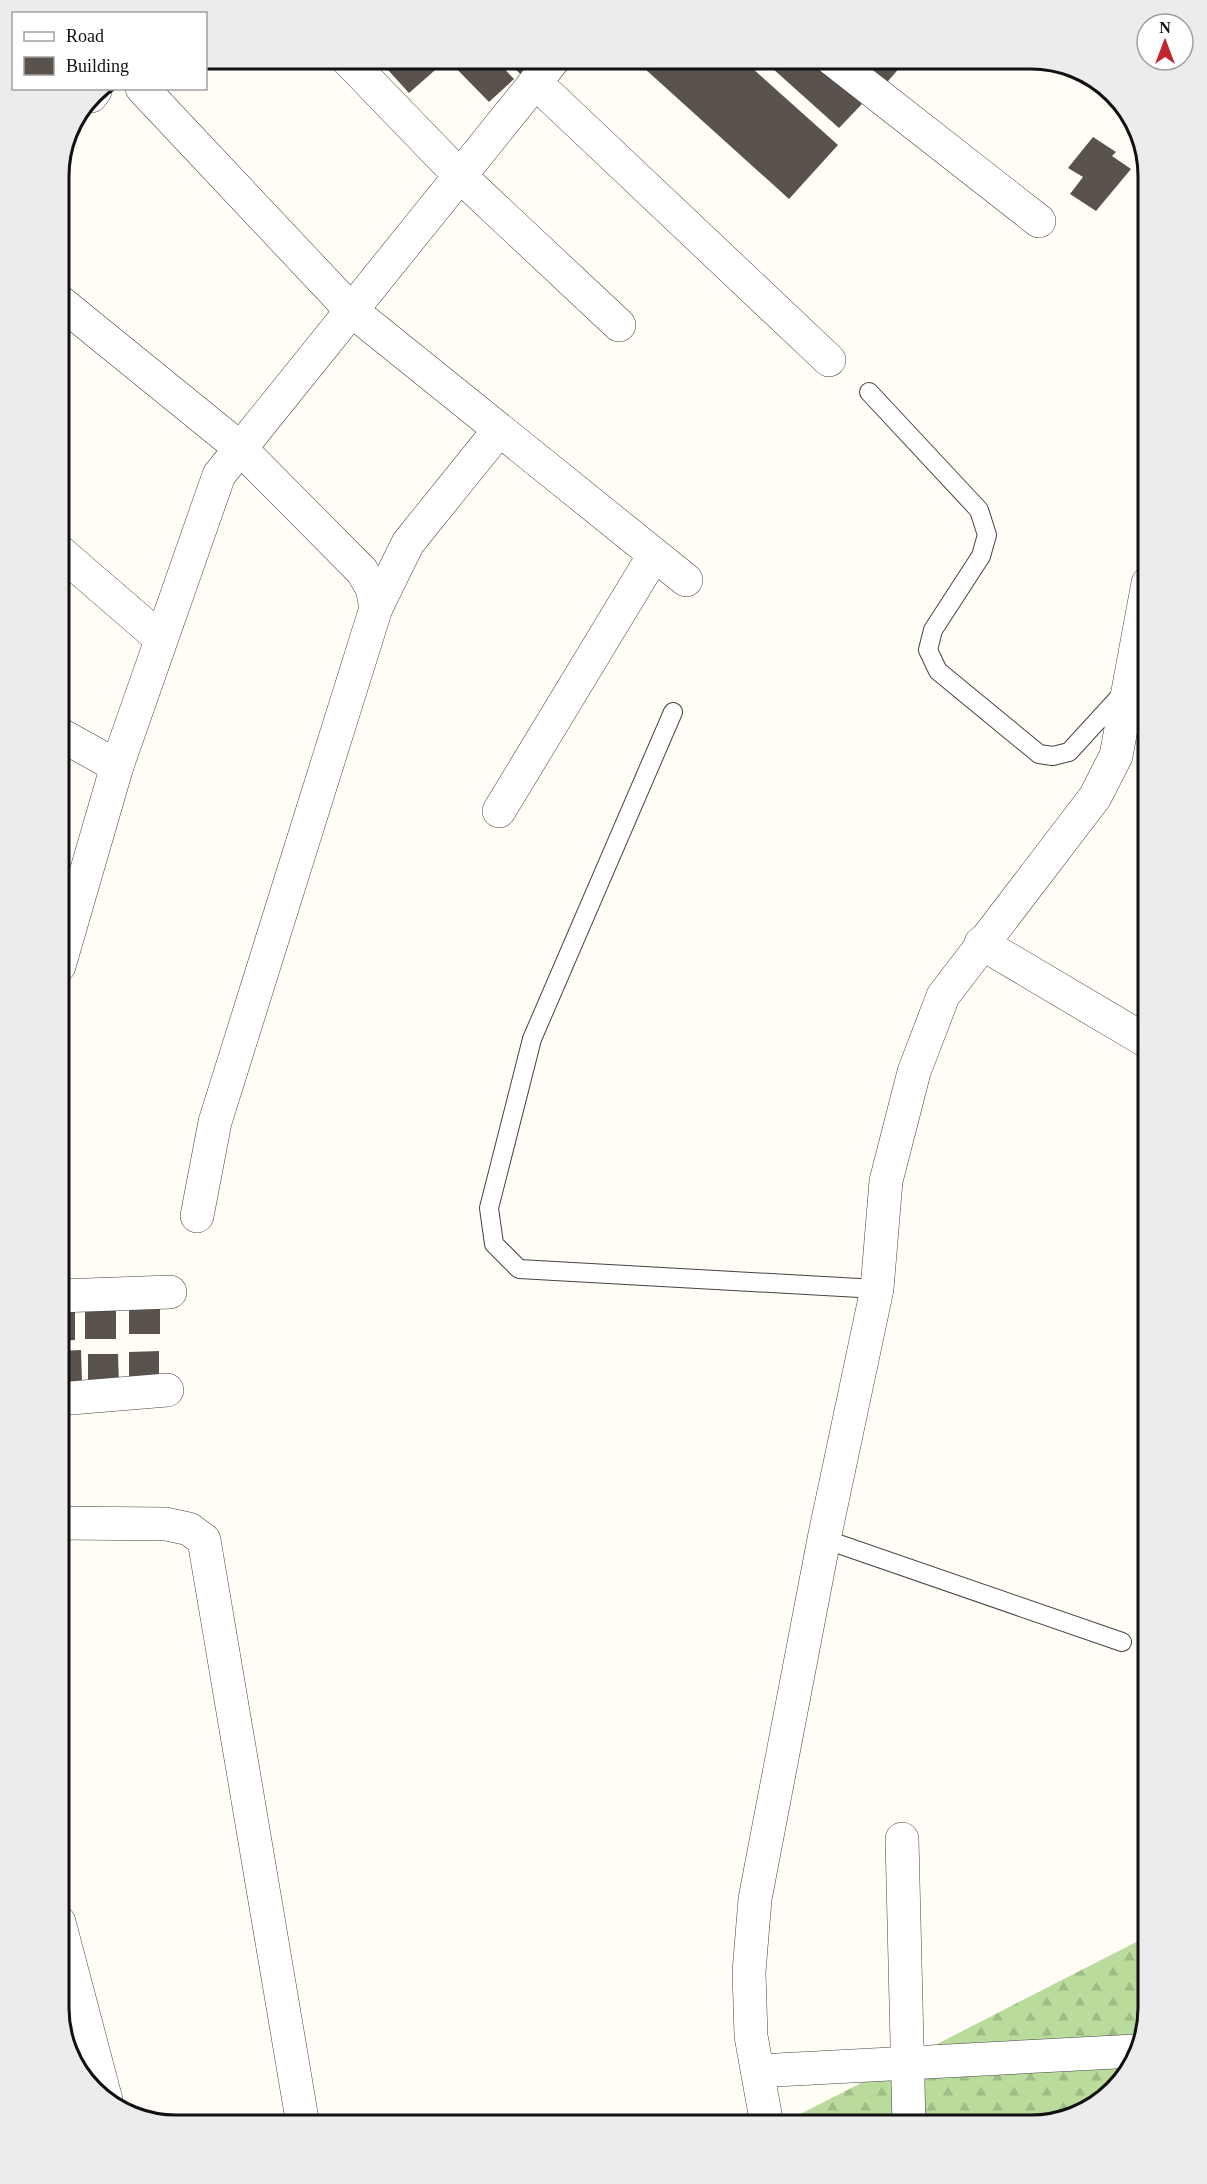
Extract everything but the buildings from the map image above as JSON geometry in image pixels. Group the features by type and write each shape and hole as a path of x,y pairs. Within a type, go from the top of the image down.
{"street":[{"path":"358,69 459,175 619,325"},
{"path":"845,69 1039,221"},
{"path":"69,932 117,766 219,474 545,70 829,360"},
{"path":"144,90 351,310 686,580"},
{"path":"69,309 240,448 362,571 372,588 376,608"},
{"path":"197,1216 215,1122 376,608 408,543 499,430"},
{"path":"499,811 654,555"},
{"path":"69,560 161,639"},
{"path":"765,2115 751,2036 749,1972 755,1899 824,1539 877,1289 886,1181 914,1072 943,996 1095,797 1116,756 1138,645"},
{"path":"69,740 117,766"},
{"path":"981,944 1138,1036"},
{"path":"69,1296 170,1292"},
{"path":"69,1398 167,1390"},
{"path":"69,1523 166,1524 189,1529 204,1540 301,2115"},
{"path":"902,1839 909,2115"},
{"path":"69,1964 102,2086"},
{"path":"758,2071 1128,2052"}],"lane":[{"path":"869,392 979,510 987,535 981,556 933,630 928,650 938,671 1039,754 1053,756 1069,752 1131,685"},
{"path":"673,712 532,1039 489,1208 494,1244 519,1269 877,1289"},
{"path":"824,1539 1122,1642"}],"green space":[{"path":"1138,1941 1137,2022 1130,2049 1124,2062 1111,2079 1078,2104 1038,2115 799,2115"}]}
